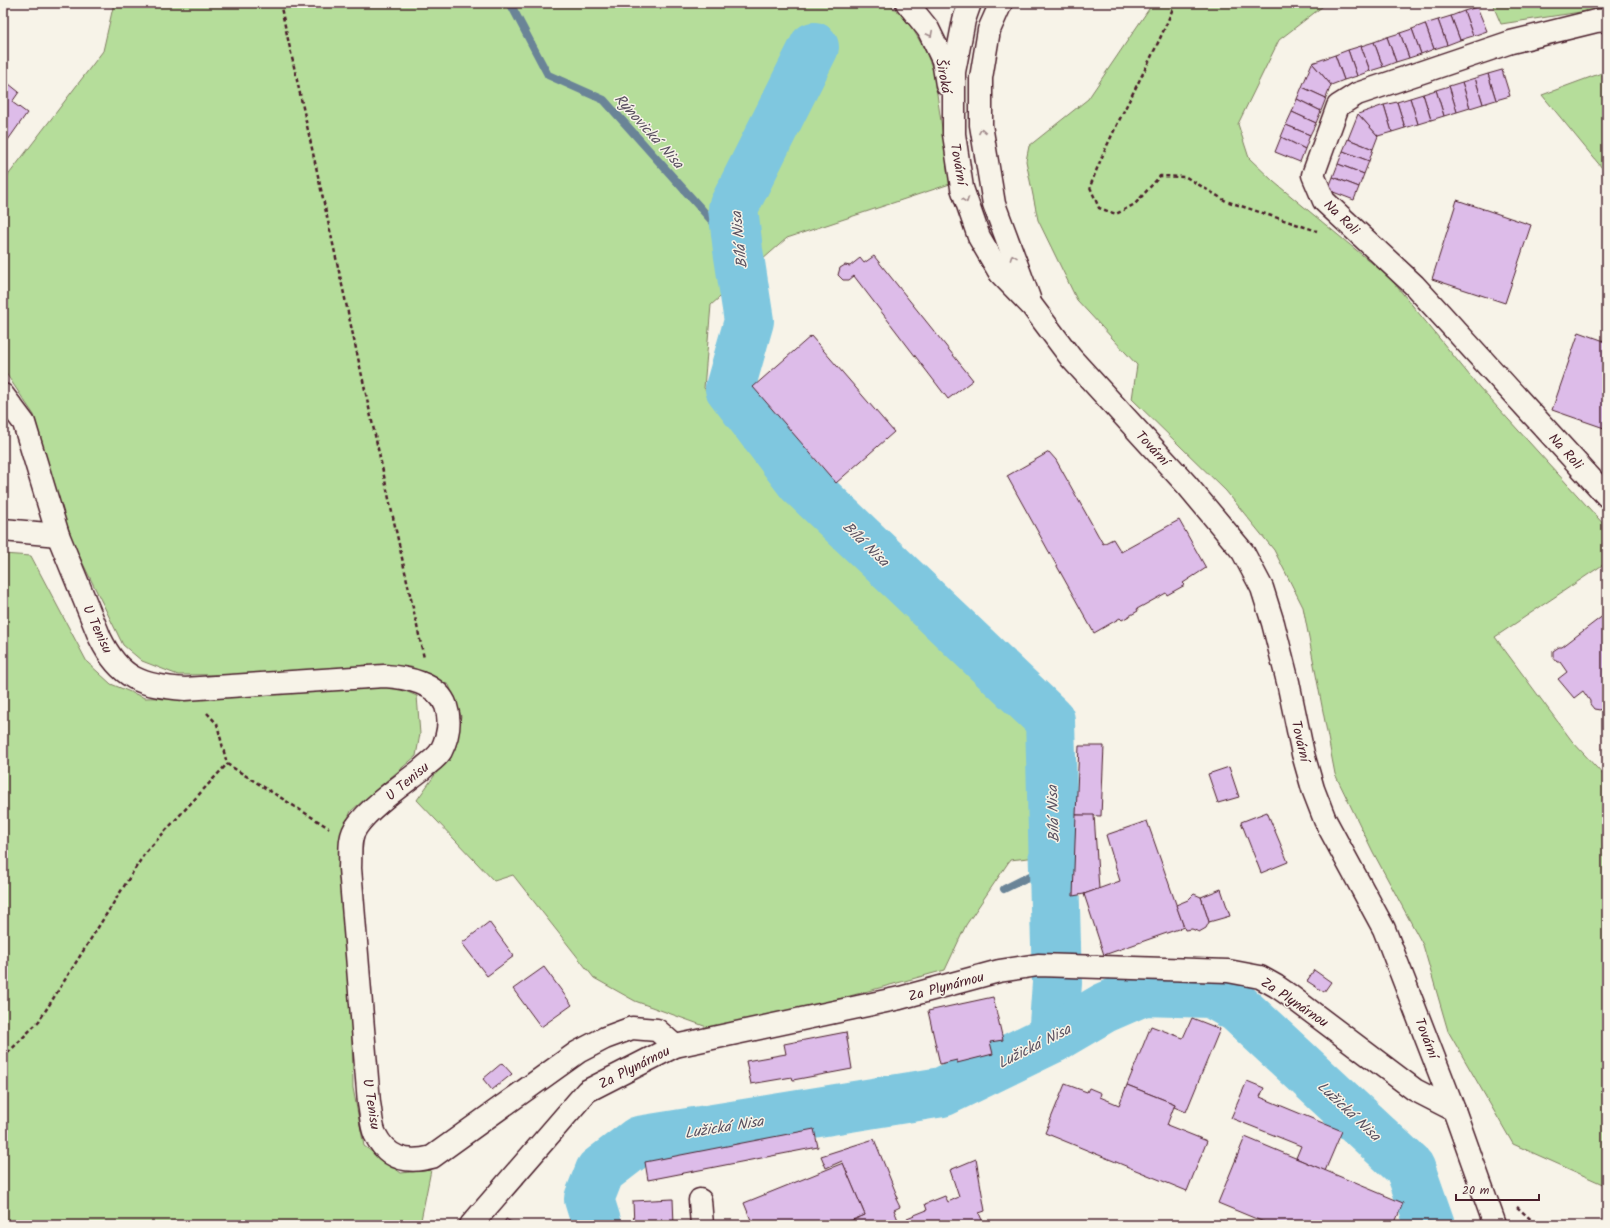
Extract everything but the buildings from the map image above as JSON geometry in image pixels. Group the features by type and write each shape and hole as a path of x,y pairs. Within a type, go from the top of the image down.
{"street":[{"name":"Široká","path":"907,3 928,29 943,60 954,134"},
{"name":"Tovární","path":"970,3 964,20 954,72 954,134 962,188 979,237 1000,272 1032,306 1071,358 1187,485 1243,552 1262,588 1273,623 1288,682 1303,754 1313,789 1325,820 1384,929 1454,1110 1495,1225"},
{"path":"978,3 989,30"},
{"name":"Tovární","path":"1001,3 989,30 981,78 981,125 994,204 1032,306"},
{"name":"Na Roli","path":"1607,20 1596,21 1511,42 1357,94 1338,106 1313,175 1324,201 1414,285 1607,496"},
{"name":"U Tenisu","path":"3,395 24,423 58,535 100,638 108,654 119,668 136,680 160,687 185,689 384,676 410,680 430,688 439,694 444,701 449,715 448,729 441,752 367,814 356,827 351,841 350,868 369,1103 375,1133 383,1146 390,1153 409,1161 418,1161 432,1157 578,1052 605,1038 632,1028 657,1030 675,1046"},
{"path":"3,530 58,535"},
{"name":"Za Plynárnou","path":"471,1225 587,1091 675,1046 900,998 999,971 1038,965 1228,971 1260,977 1289,995 1415,1090 1454,1110"},
{"path":"700,1200 702,1225"}],"path":[{"path":"280,3 430,688"},
{"path":"1175,3 1165,30 1100,161 1090,187 1099,208 1116,214 1135,204 1160,176 1186,177 1226,201 1320,232"},
{"path":"185,689 217,724 227,764 351,841"},
{"path":"3,1058 39,1021 145,853 227,764"}],"green space":[{"path":"114,3 886,3 899,12 914,31 926,52 934,73 950,184 787,238 711,305 704,388 860,569 1038,725 1046,856 1010,860 966,925 945,970 773,1017 707,1027 635,1001 594,978 513,875 494,881 417,800 454,748 461,716 449,685 411,667 385,667 318,674 178,675 142,661 123,645 62,521 34,415 3,369 3,182 103,51"},
{"path":"1153,3 1327,3 1279,40 1238,124 1249,158 1274,182 1390,278 1479,387 1607,528 1607,562 1495,637 1572,741 1607,779 1607,1186 1513,1144 1448,1031 1423,945 1373,852 1335,774 1303,607 1274,550 1226,491 1132,399 1137,365 1077,300 1038,220 1026,161 1029,146 1088,99"},
{"path":"1492,3 1607,3 1607,8 1501,24"},
{"path":"1607,71 1607,174 1542,95"},
{"path":"3,554 31,556 87,662 111,684 145,698 188,697 386,683 417,696 420,734 416,756 351,811 342,832 351,978 353,1088 364,1146 401,1173 431,1170 420,1225 3,1225"}],"waterway":[{"name":"Rýnovická Nisa","path":"510,3 548,75 604,100 738,250"},
{"name":"Bílá Nisa","path":"814,47 733,208 749,321 730,388 801,482 1050,720 1057,983 1053,1038"},
{"path":"1004,889 1036,873 1055,881"},
{"name":"Lužická Nisa","path":"597,1225 589,1199 600,1171 639,1141 942,1092 1053,1038 1104,1008 1143,991 1212,993 1238,1008 1410,1168 1430,1225"}]}
